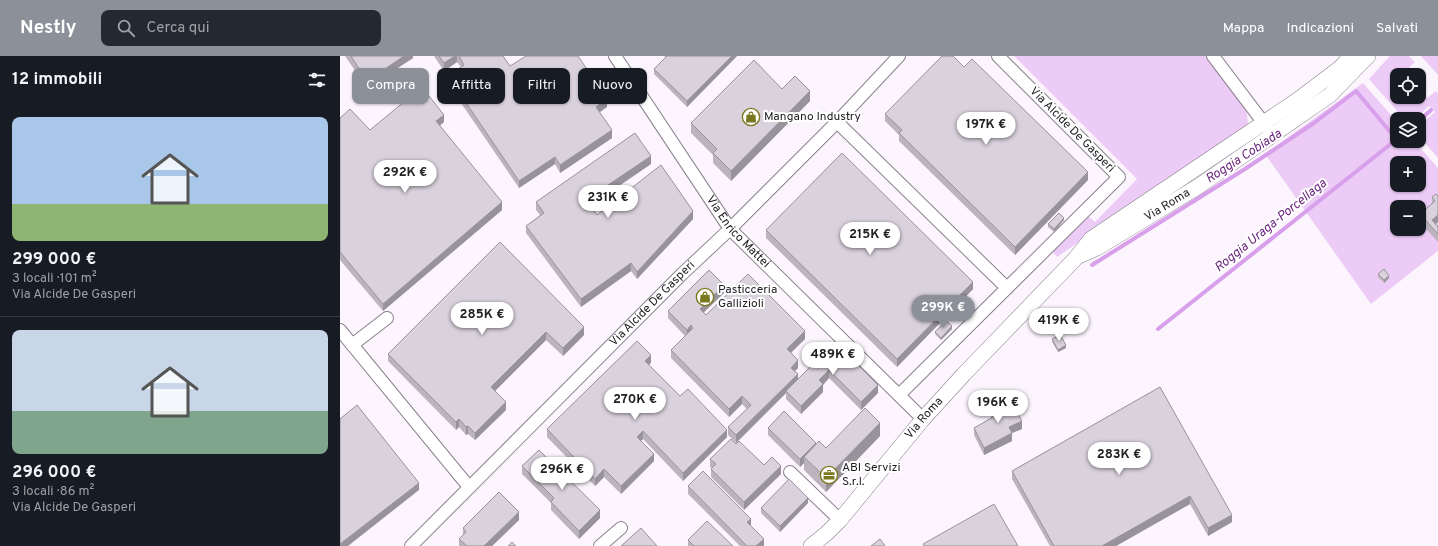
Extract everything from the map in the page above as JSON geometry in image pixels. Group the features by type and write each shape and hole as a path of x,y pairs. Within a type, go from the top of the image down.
{"street":[{"name":"Via Enrico Mattei","path":"614,56 730,229 923,419"},
{"name":"Via Alcide De Gasperi","path":"411,546 837,122 899,56"},
{"name":"Via Alcide De Gasperi","path":"899,395 1119,177 998,56"},
{"path":"1213,56 1268,129"},
{"name":"Via Roma","path":"811,546 840,520 923,419 1075,258 1097,248 1198,186 1268,129 1320,83 1340,68 1351,56"},
{"name":"Via Roma","path":"1268,129 1330,95 1368,56"},
{"path":"837,122 1007,288"},
{"path":"352,345 387,318"},
{"path":"340,330 469,487"},
{"path":"790,472 840,520"},
{"path":"600,546 621,528"}],"shaded area":[{"path":"1014,56 1206,56 1242,103 1247,114 1248,125 1057,257 1052,251 1087,215 1095,222 1137,179"},
{"path":"1390,56 1409,56 1415,62 1408,68 1390,68 1390,103 1369,79"},
{"path":"1421,56 1438,56 1438,75"},
{"path":"1363,83 1390,114 1390,148 1420,148 1438,168 1438,251 1371,304 1265,154"},
{"path":"1436,91 1438,94 1438,158 1426,144 1426,120 1435,112 1429,106 1422,112 1398,112 1391,104 1426,104 1426,97 1427,98"}],"building":[{"path":"351,56 404,56 386,68 359,68"},
{"path":"439,56 455,56 444,63"},
{"path":"459,56 503,56 510,66 526,56 578,56 586,68 578,68 578,104 600,104 596,107 612,130 560,165 555,157 519,181 467,104 505,104 505,68 460,68 464,65"},
{"path":"667,56 732,56 687,101 654,69"},
{"path":"942,56 953,56 964,67 972,59 1088,172 1015,247 899,133 902,130 885,114"},
{"name":"Mangano Industry","path":"754,60 782,89 795,76 810,91 731,171 713,153 717,149 691,123"},
{"path":"429,96 444,115 436,121 502,202 383,304 340,252 340,118 350,109 370,130 401,104 429,104"},
{"path":"635,133 651,156 586,200 597,215 661,165 693,211 637,272 631,263 581,299 526,226 544,213 536,202"},
{"path":"842,153 973,282 897,359 766,230"},
{"path":"1436,194 1438,196 1438,215 1432,220 1438,227 1438,234 1426,221 1426,209 1435,201 1432,197"},
{"path":"1059,213 1064,218 1054,229 1048,224"},
{"path":"500,242 584,327 563,348 546,332 491,387 506,402 475,433 468,426 466,427 459,419 456,422 388,354"},
{"path":"1384,269 1389,276 1384,280 1378,274"},
{"path":"709,270 724,285 700,309 706,315 748,274 805,331 787,349 798,360 791,368 798,374 736,435 728,427 751,405 742,396 729,409 671,350 693,328 691,325 687,330 668,311"},
{"path":"946,321 952,326 941,338 935,332"},
{"path":"1060,335 1066,345 1058,350 1052,339"},
{"path":"637,341 651,355 645,361 680,396 688,389 727,430 683,473 643,431 637,437 654,454 621,486 604,469 595,479 547,429"},
{"path":"835,342 878,385 861,402 829,370 819,380 823,384 801,406 786,391"},
{"path":"1160,387 1232,515 1208,528 1190,496 1102,546 1054,546 1012,471"},
{"path":"1010,400 1022,421 1009,427 1012,433 984,448 974,428 995,416 991,410"},
{"path":"357,405 419,483 340,544 340,419"},
{"path":"865,408 880,423 826,478 804,457 819,441 826,448"},
{"path":"784,411 816,443 800,459 768,428"},
{"path":"731,439 736,444 739,441 764,465 772,457 781,466 744,502 711,469 716,464 710,459"},
{"path":"539,450 600,510 579,531 551,502 554,498 522,466"},
{"path":"703,471 751,519 747,522 764,539 756,546 747,546 688,486"},
{"path":"789,479 808,498 780,526 761,508"},
{"path":"499,492 519,512 484,546 467,546 459,539 466,532 463,528"},
{"path":"994,504 1018,546 924,546 923,544"},
{"path":"707,521 733,546 694,546 688,540"},
{"path":"641,528 657,546 621,546"},
{"path":"880,539 885,546 871,546"},
{"path":"512,542 516,546 508,546"}],"waterway":[{"name":"Roggia Cobiada","path":"1092,265 1245,169 1314,123 1356,91 1390,132"},
{"name":"Roggia Uraga-Porcellaga","path":"1426,115 1431,110"},
{"name":"Roggia Uraga-Porcellaga","path":"1158,329 1390,145"}],"place":[{"name":"Mangano Industry","path":"751,117"},
{"name":"Pasticceria Gallizioli","path":"705,297"},
{"name":"ABI Servizi S.r.l.","path":"829,475"}]}
